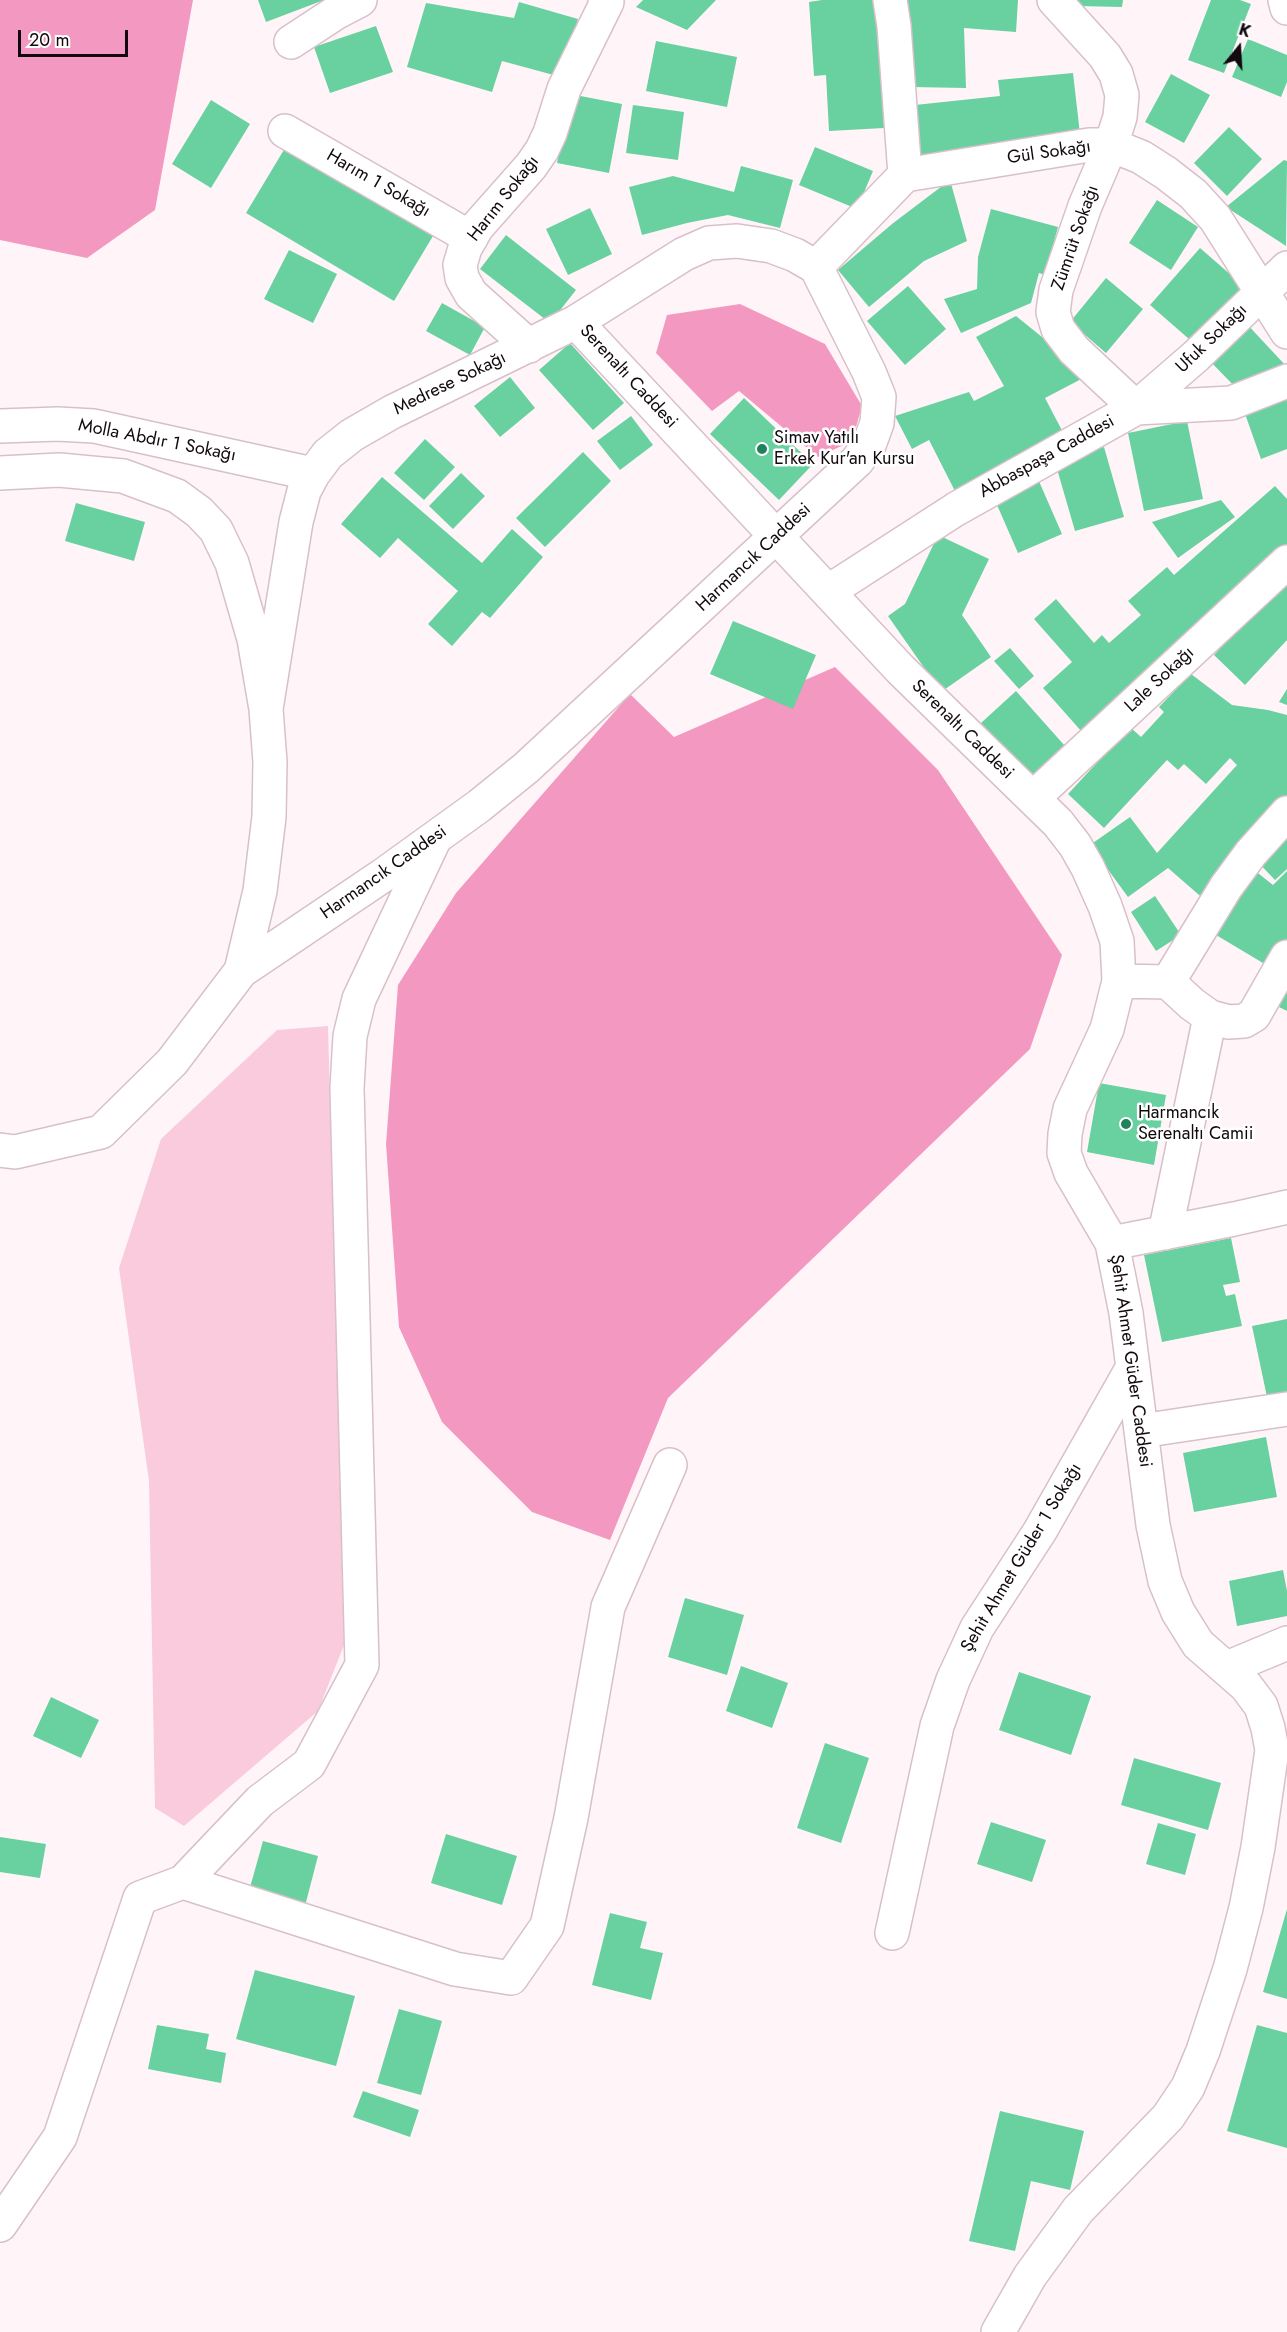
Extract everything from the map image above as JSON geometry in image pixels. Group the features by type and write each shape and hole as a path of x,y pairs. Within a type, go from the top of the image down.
{"street":[{"path":"291,42 360,0"},
{"name":"Harım Sokağı","path":"529,346 471,294 462,278 460,265 477,227 531,166 542,150 564,89 604,0"},
{"path":"816,267 905,175 890,0"},
{"name":"Zümrüt Sokağı","path":"1054,0 1088,36 1116,74 1122,95 1120,117 1111,145 1085,206 1056,290 1053,312 1058,329 1074,351 1136,408"},
{"path":"1285,0 1287,8"},
{"name":"Harım 1 Sokağı","path":"285,131 471,238"},
{"name":"Gül Sokağı","path":"905,175 1089,145 1111,145 1141,157 1193,194 1215,218 1287,332"},
{"name":"Medrese Sokağı","path":"266,710 296,522 304,491 328,454 352,435 392,412 576,322 684,254 709,243 737,241 771,246 795,255 816,267"},
{"name":"Harmancık Caddesi","path":"240,971 435,837 526,768 857,461 870,445 878,423 879,397 869,372 816,267"},
{"name":"Ufuk Sokağı","path":"1136,408 1196,356 1287,268"},
{"name":"Serenaltı Caddesi","path":"576,322 901,670 1058,824 1075,845 1106,906 1117,940 1119,981"},
{"name":"Abbaspaşa Caddesi","path":"829,591 956,509 1136,408 1231,403 1287,381"},
{"name":"Molla Abdır 1 Sokağı","path":"0,426 57,424 94,426 313,474"},
{"path":"0,473 59,470 123,476 177,496 216,530 232,562 254,639 266,710 270,762 269,817 260,891 240,971 172,1062 101,1132 15,1152 0,1150"},
{"name":"Lale Sokağı","path":"1033,798 1287,562"},
{"path":"1167,982 1226,887 1251,853 1287,813"},
{"path":"0,2225 60,2137 140,1898 183,1882 260,1801 309,1764 362,1665 347,1088 350,1036 359,999 435,837"},
{"path":"1119,981 1167,982 1210,1017 1229,1022 1244,1021 1254,1015 1287,957"},
{"name":"Şehit Ahmet Güder Caddesi","path":"998,2332 1030,2276 1078,2210 1168,2117 1188,2087 1230,1969 1246,1908 1258,1847 1272,1750 1261,1706 1246,1686 1198,1644 1178,1612 1164,1581 1153,1525 1126,1313 1113,1243 1071,1173 1064,1153 1070,1110 1107,1029 1119,981"},
{"path":"1165,1233 1210,1017"},
{"path":"1113,1243 1287,1207"},
{"name":"Şehit Ahmet Güder 1 Sokağı","path":"892,1933 934,1737 953,1680 977,1628 1040,1531 1133,1367"},
{"path":"1141,1431 1287,1409"},
{"path":"183,1882 455,1969 511,1978 546,1926 571,1818 608,1607 670,1465"},
{"path":"1227,1668 1287,1643"}],"shaded area":[{"path":"0,0 193,0 155,210 87,258 0,240"},
{"path":"740,304 825,344 862,406 852,441 818,457 739,391 712,411 656,353 667,315"},
{"path":"835,667 938,770 1062,955 1030,1049 668,1398 610,1540 532,1512 442,1422 399,1327 386,1144 398,985 456,893 630,694 674,737"},
{"path":"328,1026 344,1645 318,1711 184,1826 155,1808 149,1481 119,1268 161,1139 277,1030"}],"building":[{"path":"258,0 324,0 266,22"},
{"path":"643,0 716,0 687,30 636,7"},
{"path":"876,0 884,128 829,131 826,75 814,76 809,2"},
{"path":"907,0 1018,0 1016,32 964,28 966,88 911,87"},
{"path":"1078,0 1123,0 1122,7 1078,6"},
{"path":"1211,0 1240,0 1251,4 1224,73 1188,60"},
{"path":"519,2 578,19 561,77 502,61 492,92 407,67 426,3 514,18"},
{"path":"376,26 393,72 330,93 314,47"},
{"path":"1248,39 1287,55 1287,82 1281,97 1232,77"},
{"path":"656,41 737,57 727,107 646,91"},
{"path":"1073,73 1080,134 921,159 915,105 1000,96 998,80"},
{"path":"1171,74 1210,95 1184,143 1145,122"},
{"path":"570,94 622,104 609,173 557,163"},
{"path":"211,100 250,124 211,188 172,164"},
{"path":"633,105 684,112 678,160 626,153"},
{"path":"1229,127 1262,159 1227,196 1194,163"},
{"path":"288,143 436,231 394,301 246,213"},
{"path":"815,147 873,171 857,209 799,185"},
{"path":"1284,160 1287,161 1286,246 1226,207"},
{"path":"741,166 793,180 780,228 728,215 642,235 629,187 673,176 734,192"},
{"path":"950,180 967,241 924,261 869,307 838,270 892,224"},
{"path":"1157,200 1198,227 1171,270 1129,243"},
{"path":"590,208 612,254 568,275 546,229"},
{"path":"991,209 1058,227 1045,275 1039,273 1031,303 961,333 944,299 977,289 978,257"},
{"path":"506,235 576,290 550,323 480,269"},
{"path":"1200,248 1247,289 1197,346 1150,305"},
{"path":"289,250 337,274 313,323 264,299"},
{"path":"1106,278 1143,309 1106,353 1070,322"},
{"path":"908,286 946,329 905,365 867,321"},
{"path":"442,303 485,327 470,355 426,331"},
{"path":"1016,316 1089,375 1045,398 1067,440 958,497 929,440 912,449 895,416 969,392 974,401 1004,386 976,337"},
{"path":"1245,322 1287,367 1240,392 1207,358"},
{"path":"570,343 624,403 593,430 539,370"},
{"path":"510,377 535,408 500,437 474,406"},
{"path":"1287,391 1287,449 1261,459 1244,411"},
{"name":"Simav Yatılı Erkek Kur'an Kursu","path":"744,398 813,464 779,500 710,434"},
{"path":"631,416 653,445 620,470 597,441"},
{"path":"1187,421 1203,499 1144,511 1128,433"},
{"path":"425,439 455,467 424,500 394,473"},
{"path":"1104,447 1124,517 1075,531 1055,462"},
{"path":"583,452 611,481 545,547 516,518"},
{"path":"461,473 485,496 453,529 429,506"},
{"path":"382,477 482,563 512,529 543,557 490,618 482,612 452,646 428,624 458,591 398,538 380,558 341,524"},
{"path":"1038,479 1062,534 1018,553 994,498"},
{"path":"1275,486 1287,499 1287,550 1082,732 1043,688 1072,662 1034,619 1056,599 1094,643 1102,635 1109,643 1141,615 1128,601 1167,567 1174,575"},
{"path":"1221,500 1235,517 1178,558 1152,522"},
{"path":"76,503 145,522 134,561 65,541"},
{"path":"938,535 989,559 962,615 991,657 941,692 888,616 905,604"},
{"path":"1287,577 1287,640 1245,685 1214,655"},
{"path":"733,621 816,655 793,709 710,674"},
{"path":"1010,648 1034,676 1019,689 994,661"},
{"path":"1191,674 1232,705 1287,715 1287,801 1206,901 1168,868 1128,897 1090,845 1130,817 1157,853 1237,765 1230,758 1206,784 1184,764 1178,770 1167,760 1104,828 1068,794 1130,727 1141,737 1164,712 1159,707"},
{"path":"1287,689 1287,705 1279,702"},
{"path":"1016,691 1065,746 1030,777 981,723"},
{"path":"1287,826 1287,869 1275,880 1254,858"},
{"path":"1249,866 1273,885 1287,871 1287,943 1268,966 1211,932"},
{"path":"1155,896 1181,935 1156,951 1131,912"},
{"path":"1287,989 1287,1011 1279,1007"},
{"name":"Harmancık Serenaltı Camii","path":"1099,1083 1166,1095 1154,1165 1087,1152"},
{"path":"1231,1238 1240,1282 1223,1285 1226,1296 1235,1294 1242,1326 1162,1342 1144,1255"},
{"path":"1287,1319 1287,1393 1267,1397 1252,1326"},
{"path":"1266,1437 1277,1497 1194,1512 1183,1453"},
{"path":"1283,1570 1287,1591 1287,1616 1237,1626 1229,1581"},
{"path":"685,1598 744,1615 727,1675 668,1657"},
{"path":"741,1666 788,1683 772,1728 726,1711"},
{"path":"1019,1672 1091,1696 1071,1755 999,1730"},
{"path":"51,1697 99,1720 81,1758 33,1736"},
{"path":"825,1743 869,1758 841,1843 797,1828"},
{"path":"1134,1758 1221,1783 1208,1830 1121,1805"},
{"path":"991,1822 1046,1840 1032,1882 977,1864"},
{"path":"1158,1823 1196,1834 1185,1875 1146,1864"},
{"path":"446,1834 517,1856 502,1905 431,1883"},
{"path":"0,1837 46,1844 40,1878 0,1872"},
{"path":"263,1841 318,1856 305,1906 249,1891"},
{"path":"1287,1909 1287,1999 1263,1992"},
{"path":"610,1913 647,1922 640,1948 663,1953 651,2000 592,1985"},
{"path":"255,1970 355,1996 336,2066 236,2039"},
{"path":"399,2009 442,2021 421,2095 377,2083"},
{"path":"157,2025 209,2034 206,2049 226,2053 221,2083 148,2069"},
{"path":"1257,2025 1287,2033 1287,2148 1227,2131"},
{"path":"363,2091 419,2110 410,2137 353,2117"},
{"path":"1000,2111 1084,2131 1070,2190 1031,2181 1015,2251 969,2241"}],"place":[{"name":"Simav Yatılı Erkek Kur'an Kursu","path":"762,449"},
{"name":"Harmancık Serenaltı Camii","path":"1126,1124"}]}
